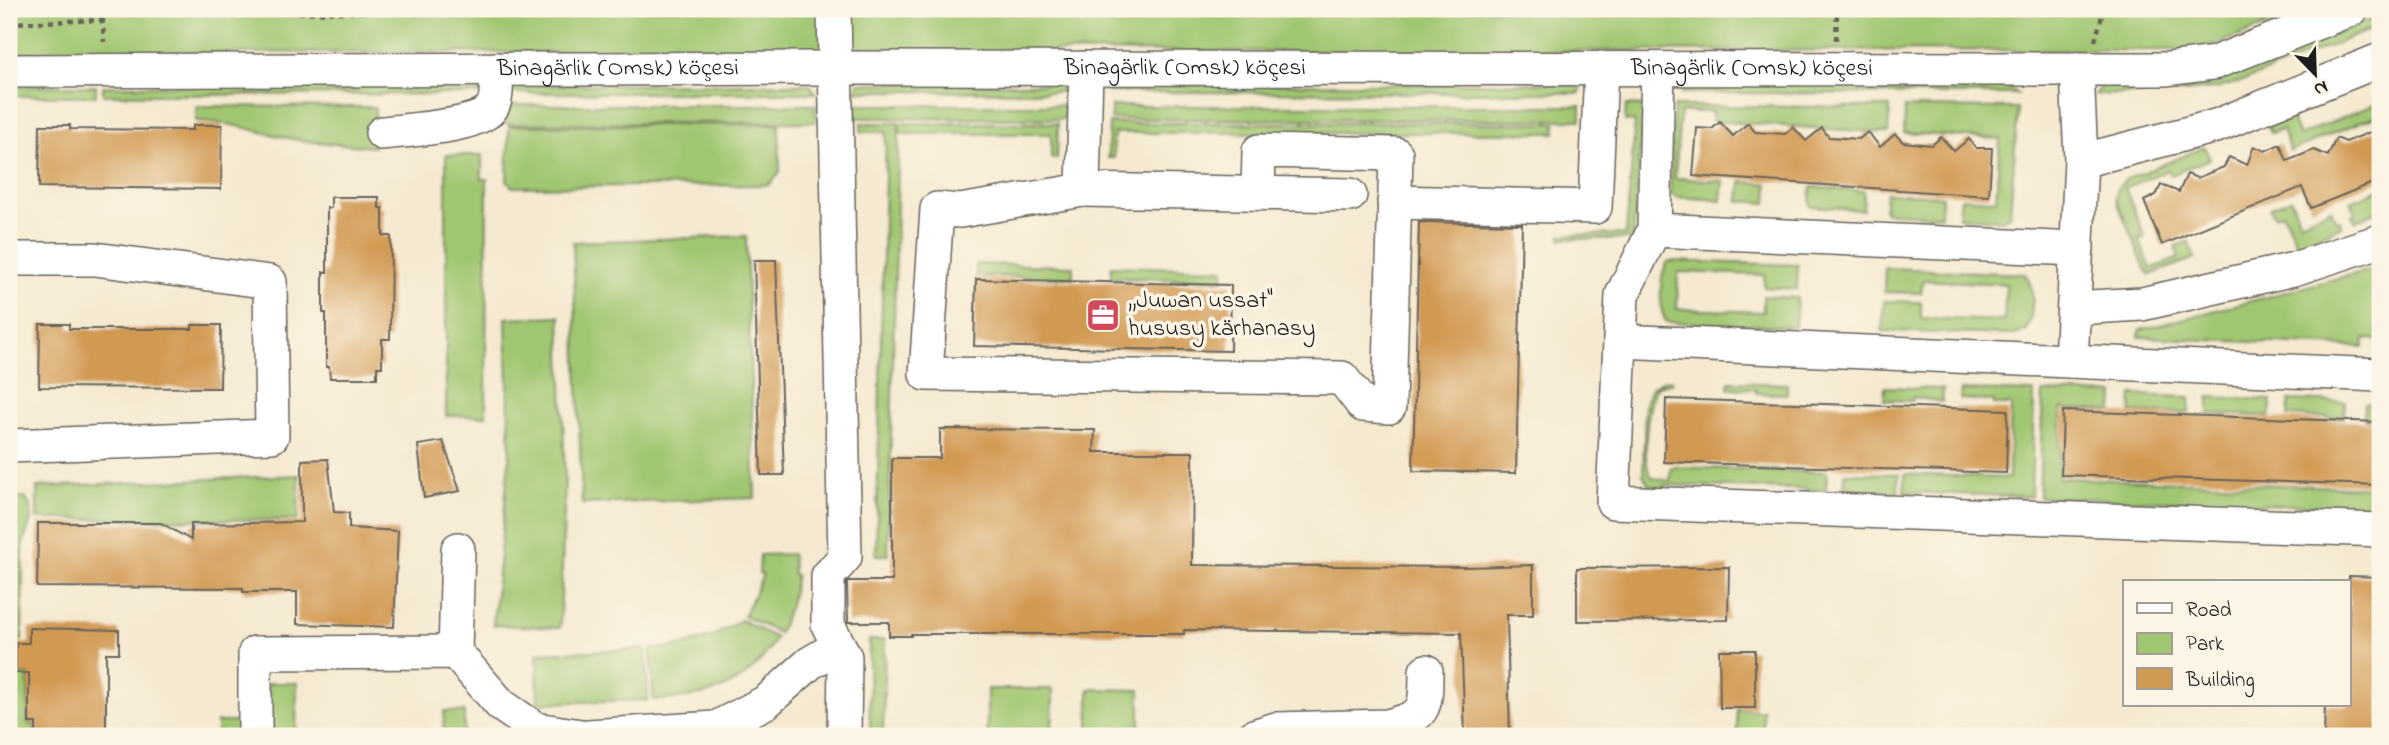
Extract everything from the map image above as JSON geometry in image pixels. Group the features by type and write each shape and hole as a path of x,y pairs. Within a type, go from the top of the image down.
{"street":[{"path":"834,9 845,557 828,576 828,625 845,657 844,736"},
{"name":"Binagärlik (Omsk) köçesi","path":"9,71 1658,69 2085,60 2167,69 2214,63 2352,9"},
{"path":"2071,361 2085,60"},
{"path":"2081,161 2216,126 2380,60"},
{"path":"1083,190 1086,68"},
{"path":"1394,202 1595,207 1601,68"},
{"path":"382,133 460,124 485,115 493,107 496,69"},
{"path":"1658,69 1654,230 1622,295 1613,502 2380,530"},
{"path":"1258,193 1259,151 1396,155 1389,407 1363,405 1342,379 926,374 937,209 960,211 1083,190 1350,195"},
{"path":"1654,230 2077,249"},
{"path":"2074,308 2142,304 2294,269 2380,241"},
{"path":"9,259 95,259 270,282 272,436 9,446"},
{"path":"1619,341 2380,375"},
{"path":"458,549 455,652 501,705 536,729 573,736 719,732 766,702 810,663 839,646"},
{"path":"255,736 255,653 455,652"},
{"path":"1254,736 1276,729 1387,726 1403,722 1419,714 1426,699 1426,671"}],"path":[{"path":"102,9 104,52"},
{"path":"273,9 273,13 657,9"},
{"path":"1836,50 1837,9"},
{"path":"2085,60 2104,9"},
{"path":"9,23 103,20"}],"green space":[{"path":"9,9 2310,9 2207,48 2190,50 9,53"},
{"path":"2380,16 2380,26 2246,80 2219,88 2095,95 2105,84 2204,80 2230,75"},
{"path":"858,83 1060,84 1064,92 855,91"},
{"path":"1580,83 1580,93 1109,92 1117,85"},
{"path":"1694,83 2004,84 2017,94 1681,93"},
{"path":"807,84 816,93 509,93 516,85"},
{"path":"472,85 479,89 480,94 103,95 103,86"},
{"path":"9,86 96,86 96,96 9,96"},
{"path":"2380,102 2380,114 2290,151 2282,130 2271,133 2266,122 2289,112 2299,136"},
{"path":"506,105 816,105 816,122 506,124"},
{"path":"855,105 1064,105 1064,119 855,118"},
{"path":"1626,105 1643,106 1633,239 1561,239 1561,235 1626,234 1635,122 1625,121"},
{"path":"196,106 375,107 374,147 303,141 232,125 196,121"},
{"path":"1111,106 1581,106 1581,120 1111,119"},
{"path":"1674,106 1890,107 1888,133 1712,121 1712,112 1680,112 1675,178 1723,181 1721,200 1675,197 1670,193"},
{"path":"1905,107 2018,108 2010,214 2003,220 1959,217 1961,198 1996,200 2000,139 1904,133"},
{"path":"861,123 899,123 888,555 876,555 886,132 861,132"},
{"path":"900,123 1058,123 1057,159 1051,158 1051,134 900,134"},
{"path":"1109,123 1556,124 1555,133 1114,133 1114,158 1108,158"},
{"path":"779,124 780,173 768,185 512,187 507,180 509,126"},
{"path":"2205,147 2210,159 2171,175 2168,170 2125,188 2145,237 2139,239 2151,269 2179,258 2175,246 2188,241 2195,258 2150,275 2116,199 2117,189 2125,180"},
{"path":"446,155 482,155 482,179 487,179 486,416 446,416"},
{"path":"1741,182 1768,184 1767,203 1739,201"},
{"path":"1811,187 1864,191 1863,210 1810,206"},
{"path":"2380,189 2380,210 2355,221 2352,215 2356,213 2351,201"},
{"path":"1886,193 1942,196 1941,216 1884,212"},
{"path":"2291,199 2300,222 2331,209 2336,221 2340,220 2342,226 2297,245 2283,213 2274,216 2270,207"},
{"path":"746,236 755,498 582,504 573,242"},
{"path":"1669,261 1798,265 1797,289 1764,287 1764,275 1678,272 1677,309 1763,312 1763,296 1797,298 1795,327 1667,322 1662,310 1661,292 1663,273"},
{"path":"976,264 1073,266 1073,278 976,276"},
{"path":"1111,266 1223,269 1223,280 1111,278"},
{"path":"2380,267 2380,340 2365,339 2364,347 2139,337 2140,330"},
{"path":"1885,268 2025,274 2031,286 2032,301 2027,330 2015,335 1882,331 1884,301 1921,302 1921,318 2004,321 2006,284 1923,280 1921,293 1884,292"},
{"path":"560,316 565,481 560,628 493,625 510,451 506,318"},
{"path":"1665,380 1672,380 1672,383 1657,386 1650,405 1646,433 1647,460 1653,478 1670,481 1671,467 1827,472 1826,490 1664,485 1664,489 1648,485 1643,474 1645,404 1652,387"},
{"path":"1729,382 1787,384 1787,394 1756,393 1756,389 1728,388"},
{"path":"1885,387 1943,389 1942,402 1913,397 1912,401 1884,400"},
{"path":"1961,390 2034,392 2031,497 1904,492 1905,474 2009,478 2011,405 1960,399"},
{"path":"2043,392 2114,394 2113,411 2061,409 2059,478 2380,488 2380,508 2039,497"},
{"path":"2132,395 2190,397 2189,413 2131,412"},
{"path":"2209,397 2271,400 2270,416 2209,414"},
{"path":"2289,400 2345,402 2344,418 2288,416"},
{"path":"2365,403 2380,403 2380,420 2364,419"},
{"path":"1845,473 1899,474 1898,493 1844,490"},
{"path":"299,475 298,520 37,519 37,487"},
{"path":"9,495 25,498 32,517 23,544 22,640 14,641 13,646 9,646"},
{"path":"792,554 793,574 796,575 790,605 779,633 744,616 763,575 759,573 760,555"},
{"path":"741,620 776,638 753,669 724,687 708,693 653,700 651,649 698,641"},
{"path":"869,640 885,640 883,736 870,736"},
{"path":"646,649 648,700 538,703 537,653"},
{"path":"9,673 28,674 28,724 34,724 34,736 9,736"},
{"path":"268,683 297,683 296,736 267,736"},
{"path":"987,689 1053,689 1052,736 987,736"},
{"path":"1089,689 1140,690 1140,736 1089,736"},
{"path":"1737,710 1763,710 1763,736 1737,736"},
{"path":"444,711 464,712 464,736 443,736"},
{"path":"217,722 240,722 240,736 217,736"}],"building":[{"path":"1720,122 1733,136 1748,123 1755,132 1785,134 1793,127 1806,141 1822,128 1829,137 1859,139 1868,132 1880,147 1895,134 1903,142 1932,145 1941,137 1954,151 1969,139 1976,148 1992,148 1989,196 1693,176 1697,128 1712,129"},
{"path":"40,125 70,125 70,129 193,130 193,125 222,125 221,189 39,187"},
{"path":"2380,128 2380,180 2311,208 2302,187 2162,245 2144,201 2156,195 2161,185 2179,192 2187,174 2197,178 2224,167 2229,157 2247,165 2254,146 2265,151 2280,144 2287,161 2314,150 2328,156 2336,138 2346,142"},
{"path":"331,197 379,197 379,208 383,208 383,236 391,236 390,339 382,339 382,367 377,367 377,378 330,378 329,367 326,367 323,272 327,272 327,208 331,208"},
{"path":"1419,222 1522,224 1516,473 1413,471"},
{"path":"754,260 776,260 784,475 761,475"},
{"name":",,Juwan ussat\" hususy kärhanasy","path":"976,279 1231,285 1230,351 974,346"},
{"path":"40,324 69,324 69,329 192,329 192,325 221,325 220,388 39,387"},
{"path":"1666,399 2008,410 2006,473 1664,462"},
{"path":"2063,411 2380,422 2380,485 2061,475"},
{"path":"940,429 1095,430 1094,452 1193,452 1192,565 1533,565 1533,615 1507,615 1510,736 1465,736 1461,633 1184,630 1184,634 889,636 889,622 848,622 849,581 892,581 892,458 940,458"},
{"path":"443,441 460,491 424,498 418,445"},
{"path":"328,459 334,512 349,513 349,528 398,531 394,627 297,624 297,592 243,592 243,588 37,587 38,523 161,523 191,540 191,524 302,522 302,460"},
{"path":"1729,567 1728,620 1577,621 1577,568"},
{"path":"2349,576 2380,577 2380,736 2324,736 2325,706 2350,706"},
{"path":"29,628 119,630 119,653 106,653 106,736 36,736 36,723 29,723 29,673 16,673 16,643 29,643"},
{"path":"1719,650 1755,650 1755,708 1720,708"}],"place":[{"name":",,Juwan ussat\" hususy kärhanasy","path":"1103,315"}]}
